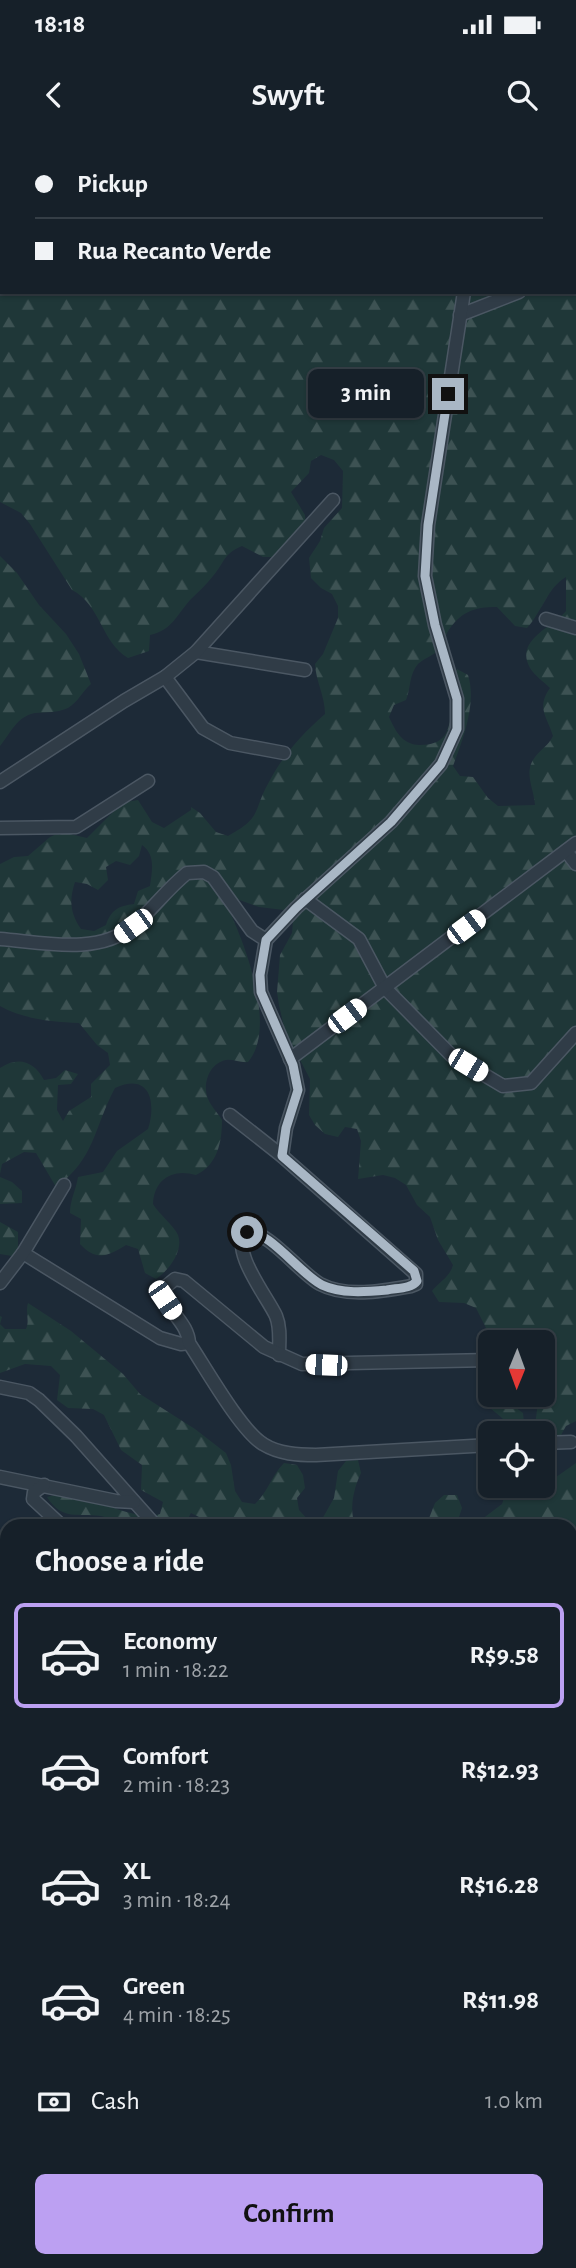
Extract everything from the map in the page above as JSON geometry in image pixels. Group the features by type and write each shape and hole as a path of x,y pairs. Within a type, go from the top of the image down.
{"street":[{"path":"282,1156 286,1128 298,1090 290,1059 261,992 260,975 266,940 305,899 391,822 441,764 457,729 457,699 435,625 425,576 428,525 464,294"},
{"path":"460,315 514,294"},
{"path":"0,782 164,677 196,652 332,500"},
{"path":"546,619 576,628"},
{"path":"196,652 305,670"},
{"path":"164,677 203,728 216,737 230,743 284,753"},
{"path":"0,828 76,827 148,781"},
{"path":"290,1059 571,847 576,864"},
{"path":"0,939 66,944 108,941 133,926 178,880 187,873 196,871 213,877 252,931 266,940"},
{"path":"305,899 359,939 385,988 451,1055 503,1086 531,1083 576,1033"},
{"path":"230,1115 282,1156 414,1271 417,1281 414,1286 388,1289 349,1292 336,1290 309,1276 260,1235 247,1232 241,1238 240,1247 257,1285 276,1317 279,1355"},
{"path":"0,1283 23,1254 64,1185"},
{"path":"23,1254 160,1338 181,1344 189,1343"},
{"path":"478,1360 302,1364 264,1347 184,1281 175,1279 164,1287 165,1300 186,1330 189,1343 250,1434 271,1449 297,1455 316,1455 478,1446"},
{"path":"0,1387 29,1393 39,1400 76,1436 150,1519"},
{"path":"555,1443 571,1442"},
{"path":"0,1477 116,1501 134,1502"},
{"path":"44,1485 34,1492 33,1499 54,1519"}],"green space":[{"path":"0,294 576,294 576,1421 566,1426 555,1440 555,1421 536,1421 537,1407 555,1407 555,1330 487,1330 476,1308 464,1303 439,1302 432,1291 447,1276 453,1265 438,1240 430,1217 417,1205 406,1185 395,1178 383,1175 358,1179 361,1141 357,1129 345,1127 338,1137 325,1134 309,1115 310,1079 285,1031 277,992 280,955 292,933 293,921 284,910 259,907 234,898 229,910 256,987 260,1029 256,1047 248,1062 220,1062 212,1069 207,1079 208,1099 222,1120 221,1137 213,1159 196,1175 180,1173 166,1178 154,1195 153,1204 176,1232 179,1241 174,1260 161,1275 156,1279 145,1273 138,1249 126,1245 107,1254 91,1253 80,1244 81,1219 70,1213 78,1177 103,1172 117,1151 148,1129 151,1119 150,1100 143,1087 127,1084 115,1088 86,1154 69,1176 56,1187 36,1153 24,1152 2,1164 0,1174 0,1068 13,1062 25,1062 35,1068 44,1080 56,1078 65,1070 78,1074 71,1084 58,1085 57,1110 63,1121 69,1111 91,1097 91,1084 110,1065 108,1053 97,1045 79,1023 38,1019 0,1006 0,864 14,857 28,856 50,837 61,832 87,838 115,810 126,802 138,800 152,822 164,828 191,810 191,807 200,813 216,832 228,836 247,824 280,763 301,737 325,714 315,664 323,654 338,618 338,606 332,594 311,578 309,558 320,541 324,528 342,508 343,471 334,460 321,455 311,461 309,473 291,492 305,515 306,529 275,557 263,557 242,546 231,552 173,622 164,630 150,635 149,651 128,658 112,643 89,605 72,590 21,513 0,502","holes":["566,577 566,611 537,635 527,650 526,658 530,668 550,688 543,707 553,736 535,757 530,768 535,805 498,806 488,798 473,777 460,776 453,766 465,733 471,697 468,675 457,669 451,692 448,729 443,737 434,743 419,745 404,740 397,732 389,717 394,705 406,700 415,668 441,648 447,633 462,616 481,608 497,607 515,626 527,628 554,587","142,845 149,854 152,869 150,886 138,891 134,904 113,912 106,925 94,931 81,929 72,906 75,882 98,890 108,880 106,867 116,861 130,865 139,856"]},
{"path":"0,556 66,634 79,654 91,684 68,708 56,712 35,713 23,718 0,746"},
{"path":"0,1177 12,1182 22,1191 22,1203 0,1204"},
{"path":"0,1222 18,1232 18,1257 0,1254"},
{"path":"28,1303 71,1331 123,1374 140,1394 195,1429 226,1453 235,1491 242,1502 255,1504 284,1463 297,1465 303,1475 305,1488 297,1498 299,1510 307,1519 203,1519 191,1513 188,1519 110,1519 65,1513 47,1497 75,1496 147,1515 160,1514 163,1502 141,1490 142,1465 121,1450 104,1415 93,1409 68,1408 57,1400 60,1375 51,1366 25,1364 0,1373 0,1324 5,1329 26,1329"},
{"path":"489,1407 515,1407 523,1413 524,1421 503,1421"},
{"path":"358,1460 361,1473 352,1506 354,1519 322,1519 334,1498 338,1471 346,1461"},
{"path":"576,1463 576,1519 482,1519 502,1504 504,1498 555,1498 555,1478"},
{"path":"444,1495 457,1495 462,1508 458,1519 429,1519 435,1503"}],"route":[{"path":"247,1232 260,1235 309,1276 336,1290 375,1291 411,1286 417,1281 414,1271 282,1156 286,1128 298,1090 293,1065 261,992 260,975 266,940 296,908 391,822 441,764 457,729 457,699 435,625 425,576 428,525 448,394"}]}
